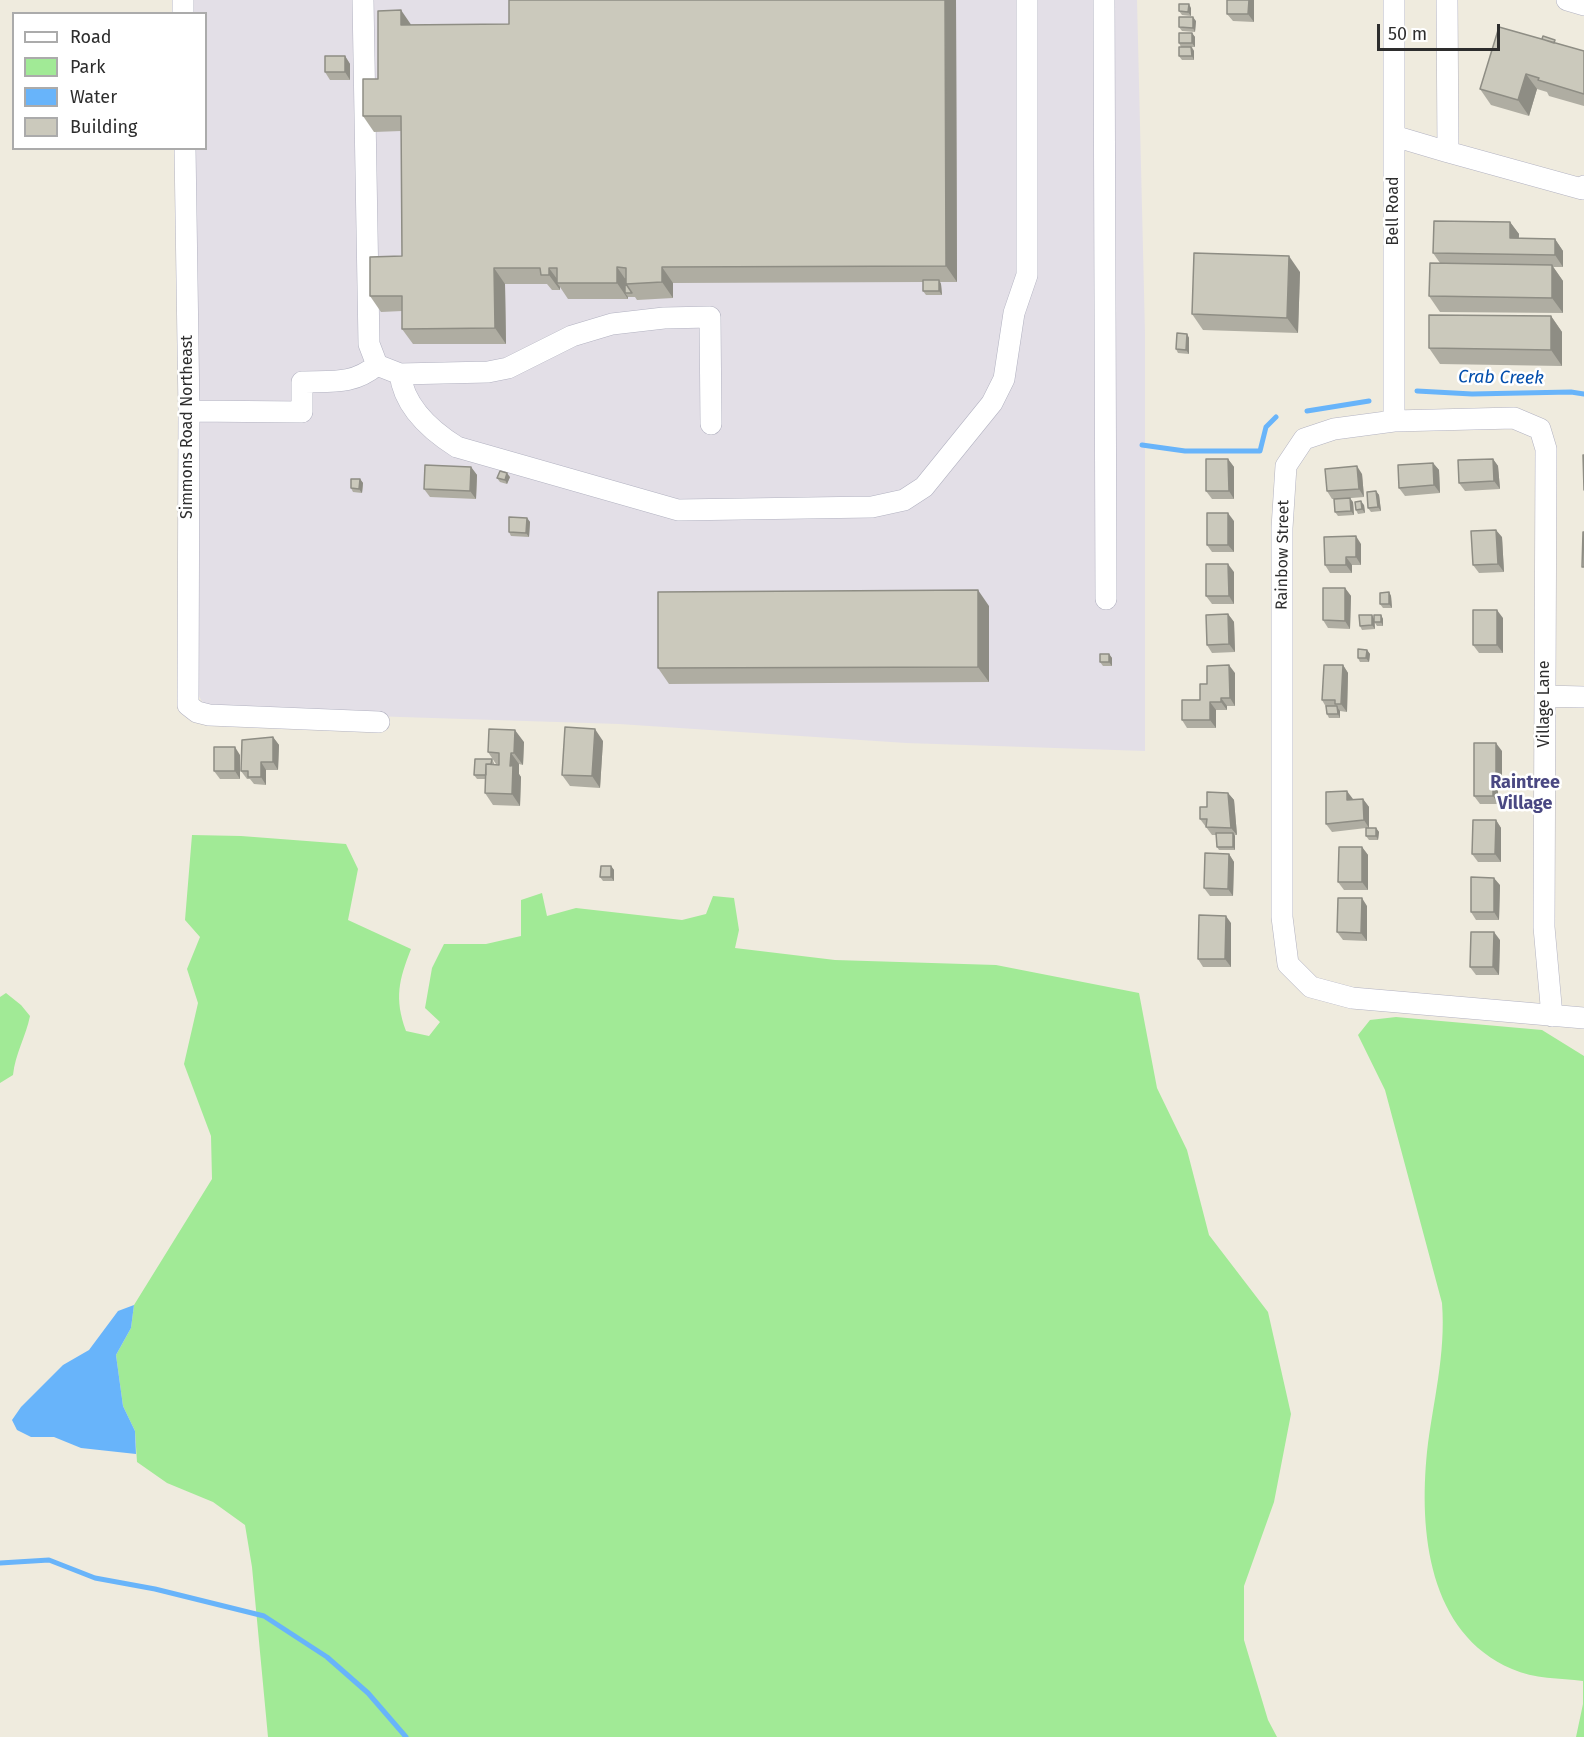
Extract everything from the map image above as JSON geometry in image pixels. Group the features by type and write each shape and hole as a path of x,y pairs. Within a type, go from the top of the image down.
{"street":[{"path":"363,0 369,344 377,365 400,374 498,370 508,368 572,336 612,324 664,318 710,317 711,424"},
{"path":"400,374 402,388 416,413 438,435 457,447 678,510 872,507 904,500 924,487 992,403 1004,379 1011,350 1014,313 1027,275 1027,0"},
{"path":"1104,0 1106,599"},
{"name":"Bell Road","path":"1394,421 1395,0"},
{"path":"1447,0 1448,152"},
{"path":"1567,0 1584,5"},
{"path":"1394,136 1583,188"},
{"name":"Simmons Road Northeast","path":"185,150 189,411 188,705 197,712 208,715 379,722"},
{"path":"189,411 302,412 302,382 345,381 363,377 377,365"},
{"name":"Rainbow Street","path":"1540,429 1514,418 1394,421 1334,429 1304,438 1286,465 1282,528 1282,917 1288,964 1311,987 1352,999 1552,1016"},
{"name":"Village Lane","path":"1540,429 1546,449 1544,927 1552,1016"},
{"path":"1545,696 1584,697"},
{"path":"1552,1016 1584,1018"}],"shaded area":[{"path":"190,0 1137,0 1145,333 1145,751 906,743 619,724 277,713 204,705 196,691 193,150 207,150 207,12 191,12"}],"green space":[{"path":"192,835 241,836 346,844 358,869 348,920 411,949 401,980 399,999 402,1019 406,1031 429,1036 440,1022 425,1008 432,968 444,944 486,944 521,936 521,900 542,893 547,916 576,908 682,920 706,914 713,896 734,898 739,930 735,948 835,960 996,965 1139,993 1157,1088 1187,1150 1209,1235 1268,1312 1291,1414 1274,1502 1244,1586 1244,1640 1268,1720 1277,1737 268,1737 252,1567 245,1525 213,1502 167,1483 137,1462 135,1431 123,1406 116,1355 131,1328 134,1305 212,1179 211,1136 184,1064 198,1003 187,969 200,937 185,920"},
{"path":"6,993 30,1016 13,1075 0,1083 0,997"},
{"path":"1396,1017 1542,1030 1584,1056 1584,1737 1576,1737 1583,1704 1583,1681 1520,1672 1484,1653 1462,1631 1446,1605 1435,1577 1428,1546 1425,1483 1427,1452 1441,1360 1442,1303 1385,1090 1358,1035 1370,1020"}],"water":[{"path":"134,1305 131,1328 116,1355 123,1406 135,1431 136,1454 81,1448 54,1437 31,1437 17,1430 12,1420 21,1407 63,1365 89,1350 118,1311"}],"building":[{"path":"509,0 945,0 946,266 662,267 662,282 626,284 626,268 617,267 617,283 557,283 557,268 549,268 549,275 541,275 540,268 494,268 495,328 402,329 402,296 370,296 370,257 402,256 401,116 363,116 363,79 378,79 378,11 401,10 401,25 509,24"},
{"path":"1227,0 1249,0 1248,14 1227,14"},
{"path":"1179,4 1189,4 1188,12 1179,11"},
{"path":"1179,17 1193,17 1193,28 1179,27"},
{"path":"1499,27 1584,51 1584,94 1526,74 1518,100 1480,89"},
{"path":"1179,33 1192,33 1192,43 1179,43"},
{"path":"1543,36 1555,40 1554,43 1542,39"},
{"path":"1179,47 1191,47 1192,56 1179,56"},
{"path":"325,56 345,56 345,72 325,72"},
{"path":"1434,221 1510,222 1510,238 1555,239 1555,255 1433,253"},
{"path":"1194,253 1289,256 1287,318 1192,314"},
{"path":"1430,263 1552,265 1552,298 1429,296"},
{"path":"625,279 626,284 632,293 625,293"},
{"path":"923,280 939,280 939,291 923,291"},
{"path":"1429,315 1551,316 1551,350 1429,348"},
{"path":"1177,333 1187,334 1186,350 1176,349"},
{"path":"1206,459 1228,459 1229,491 1206,491"},
{"path":"1493,459 1494,481 1459,483 1458,460"},
{"path":"1433,463 1434,485 1399,488 1398,465"},
{"path":"425,465 471,467 470,491 424,489"},
{"path":"1357,466 1359,489 1327,491 1325,469"},
{"path":"500,471 507,473 505,480 497,478"},
{"path":"351,479 360,479 359,489 351,488"},
{"path":"1376,491 1378,507 1368,508 1367,492"},
{"path":"1350,498 1351,511 1335,512 1334,499"},
{"path":"1361,501 1362,509 1356,510 1355,502"},
{"path":"1207,513 1228,513 1228,545 1207,545"},
{"path":"509,517 527,518 526,533 509,532"},
{"path":"1496,530 1498,564 1473,565 1471,531"},
{"path":"1583,532 1584,567 1582,567"},
{"path":"1356,536 1356,557 1346,557 1346,565 1325,565 1324,537"},
{"path":"1206,564 1228,564 1229,596 1206,596"},
{"path":"1323,588 1345,588 1345,621 1323,620"},
{"path":"978,590 978,667 658,668 658,592"},
{"path":"1389,592 1389,604 1380,604 1380,593"},
{"path":"1473,610 1497,610 1497,645 1473,645"},
{"path":"1228,614 1229,644 1207,645 1206,615"},
{"path":"1359,615 1372,615 1372,625 1360,626"},
{"path":"1374,615 1381,615 1381,622 1374,622"},
{"path":"1358,649 1367,650 1366,658 1358,658"},
{"path":"1100,654 1109,654 1109,662 1100,662"},
{"path":"1229,665 1230,698 1221,698 1221,702 1210,702 1210,720 1182,720 1182,700 1200,700 1200,684 1207,684 1207,666"},
{"path":"1324,665 1343,665 1341,704 1335,704 1335,700 1322,700"},
{"path":"1326,706 1337,706 1338,714 1327,714"},
{"path":"565,727 595,729 592,776 562,775"},
{"path":"489,729 515,730 514,753 511,753 510,766 513,765 512,794 485,793 486,764 499,765 499,753 488,752"},
{"path":"273,737 273,762 261,762 261,777 248,777 248,771 241,771 242,740"},
{"path":"1474,743 1496,743 1496,777 1493,777 1493,796 1474,796"},
{"path":"214,747 235,747 235,771 214,771"},
{"path":"475,759 492,759 491,764 486,764 486,775 474,775"},
{"path":"1347,791 1347,800 1363,799 1364,820 1326,824 1326,792"},
{"path":"1207,792 1228,793 1231,828 1206,827 1207,819 1200,819 1200,807 1207,807"},
{"path":"1473,820 1496,820 1495,854 1472,854"},
{"path":"1366,828 1376,828 1376,836 1366,836"},
{"path":"1216,833 1233,833 1233,847 1217,847"},
{"path":"1339,847 1362,847 1362,882 1338,882"},
{"path":"1205,853 1229,854 1228,889 1204,888"},
{"path":"601,866 611,866 611,877 600,877"},
{"path":"1471,877 1494,878 1494,912 1471,912"},
{"path":"1338,898 1362,898 1361,933 1337,932"},
{"path":"1199,915 1226,916 1225,959 1198,959"},
{"path":"1471,932 1494,932 1493,967 1470,967"}],"waterway":[{"name":"Crab Creek","path":"1417,391 1472,394 1571,392 1584,394"},
{"name":"Crab Creek","path":"1307,411 1369,401"},
{"name":"Crab Creek","path":"1142,445 1185,451 1260,451 1266,427 1276,417"},
{"path":"0,1563 49,1560 95,1578 155,1589 264,1616 327,1657 368,1693 406,1737"}],"district":[{"name":"Raintree Village","path":"1525,793"}]}
